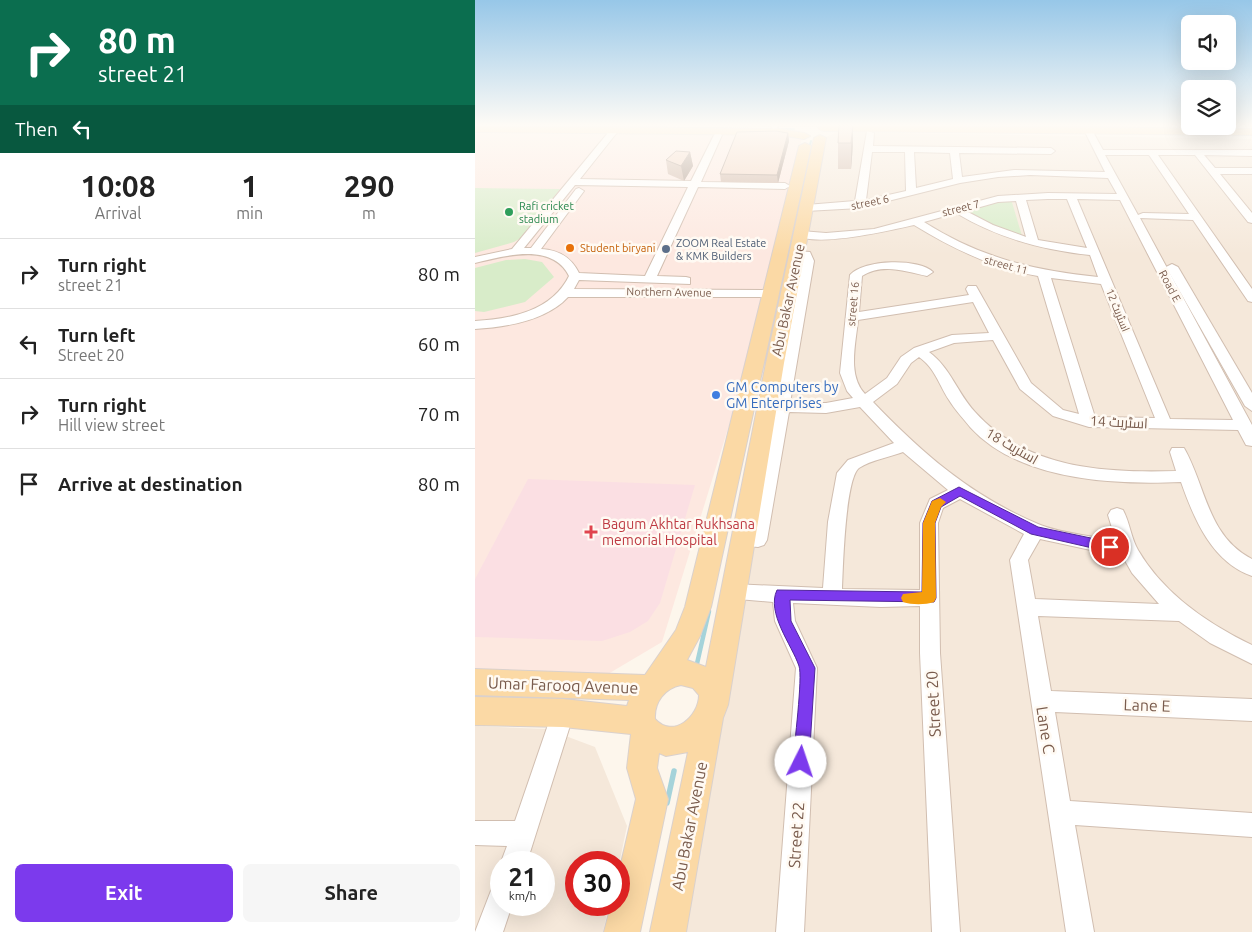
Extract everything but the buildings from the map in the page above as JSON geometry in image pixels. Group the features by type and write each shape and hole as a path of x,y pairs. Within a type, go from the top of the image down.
{"main road":[{"name":"Abu Bakar Avenue","path":"656,684 687,636 698,607 772,289 806,168"},
{"name":"Abu Bakar Avenue","path":"668,932 743,540 775,407 811,168"},
{"path":"622,932 652,798 642,768 644,726 640,710 644,698 656,684 684,672 695,674 707,683 712,709 689,737 677,741 660,740 644,726"},
{"name":"Umar Farooq Avenue","path":"475,682 656,684"},
{"name":"Umar Farooq Avenue","path":"475,711 563,713 644,726"}],"street":[{"path":"516,251 585,168"},
{"path":"534,251 595,168"},
{"path":"649,280 699,168"},
{"path":"860,205 865,168"},
{"path":"910,168 911,192"},
{"path":"956,168 958,180"},
{"name":"street 6","path":"806,208 832,209 860,205 958,180 993,168"},
{"name":"street 6","path":"1083,168 1112,175"},
{"name":"Road E","path":"1109,168 1252,441"},
{"name":"Road E","path":"1116,168 1252,406"},
{"path":"1162,168 1250,291"},
{"path":"1210,168 1252,220"},
{"path":"1212,171 1252,171"},
{"path":"572,182 785,186"},
{"name":"street 7","path":"801,234 849,235 875,232 956,208 998,199 1071,196 1123,197"},
{"name":"اسٹریٹ 12","path":"1071,196 1165,424"},
{"path":"1020,197 1033,242"},
{"path":"956,208 984,226 1003,234 1063,250 1095,252"},
{"path":"1143,216 1196,217"},
{"name":"street 11","path":"915,221 943,240 984,260 1044,275 1106,281"},
{"path":"475,260 516,251 534,251 565,259 573,267 575,276 567,293 552,304 532,314 507,322 477,328"},
{"name":"street 16","path":"927,272 885,264 862,270 856,275 847,373 854,392 905,445 959,491 1035,531 1129,551"},
{"path":"1044,275 1089,422"},
{"name":"Northern Avenue","path":"575,276 772,289"},
{"name":"Northern Avenue","path":"567,293 772,289"},
{"path":"852,317 974,294"},
{"name":"اسٹریٹ 14","path":"974,294 1025,386 1058,413 1089,422 1244,426"},
{"path":"775,407 826,408 865,402 892,381 906,360 919,351 952,339 998,336"},
{"name":"اسٹریٹ 18","path":"919,351 933,359 941,368 960,406 986,434 1033,461 1084,475 1139,478 1187,476"},
{"path":"832,596 837,522 845,473 854,464 905,445"},
{"path":"1178,452 1197,504 1223,550 1252,568"},
{"name":"Street 20","path":"946,932 929,653 929,523 936,504 959,491"},
{"path":"1117,515 1129,551 1148,580 1184,613 1230,645 1252,655"},
{"name":"Lane C","path":"1035,531 1019,560 1080,932"},
{"path":"733,592 929,598"},
{"name":"Street 22","path":"782,594 785,621 807,668 790,932"},
{"path":"1027,606 1184,613"},
{"name":"Lane E","path":"1041,700 1252,710"},
{"path":"517,851 563,713"},
{"path":"1060,812 1252,825"},
{"path":"475,833 524,834"},
{"path":"489,932 494,916"}],"shaded area":[{"path":"475,168 794,168 778,228 751,354 662,642 608,674 475,670"},
{"path":"815,168 1252,168 1252,932 669,932"},
{"name":"Bagum Akhtar Rukhsana memorial Hospital","path":"528,479 695,485 660,603 648,621 630,632 602,641 475,637 475,579"},
{"path":"475,726 547,729 595,747 627,826 622,851 565,851 565,916 607,916 603,932 475,932"}],"green space":[{"name":"Rafi cricket stadium","path":"475,188 560,189 526,235 514,242 475,253"},
{"path":"1011,199 1022,236 1002,232 960,209"},
{"path":"525,259 542,262 554,277 525,302 484,312 475,311 475,268 506,260"}],"waterway":[{"path":"795,220 800,197"},
{"path":"793,230 795,219"},
{"path":"696,668 709,611"},
{"path":"667,803 674,771"}],"slow traffic":[{"path":"907,598 929,598 929,523 936,504 940,502"}],"place":[{"name":"Rafi cricket stadium","path":"509,212"},
{"name":"Student biryani","path":"570,248"},
{"name":"ZOOM Real Estate & KMK Builders","path":"666,249"},
{"name":"GM Computers by GM Enterprises","path":"716,395"},
{"name":"Bagum Akhtar Rukhsana memorial Hospital","path":"591,532"}],"route":[{"path":"801,762 807,668 785,621 782,594 929,598 929,523 936,504 959,491 1035,531 1110,547"}]}
